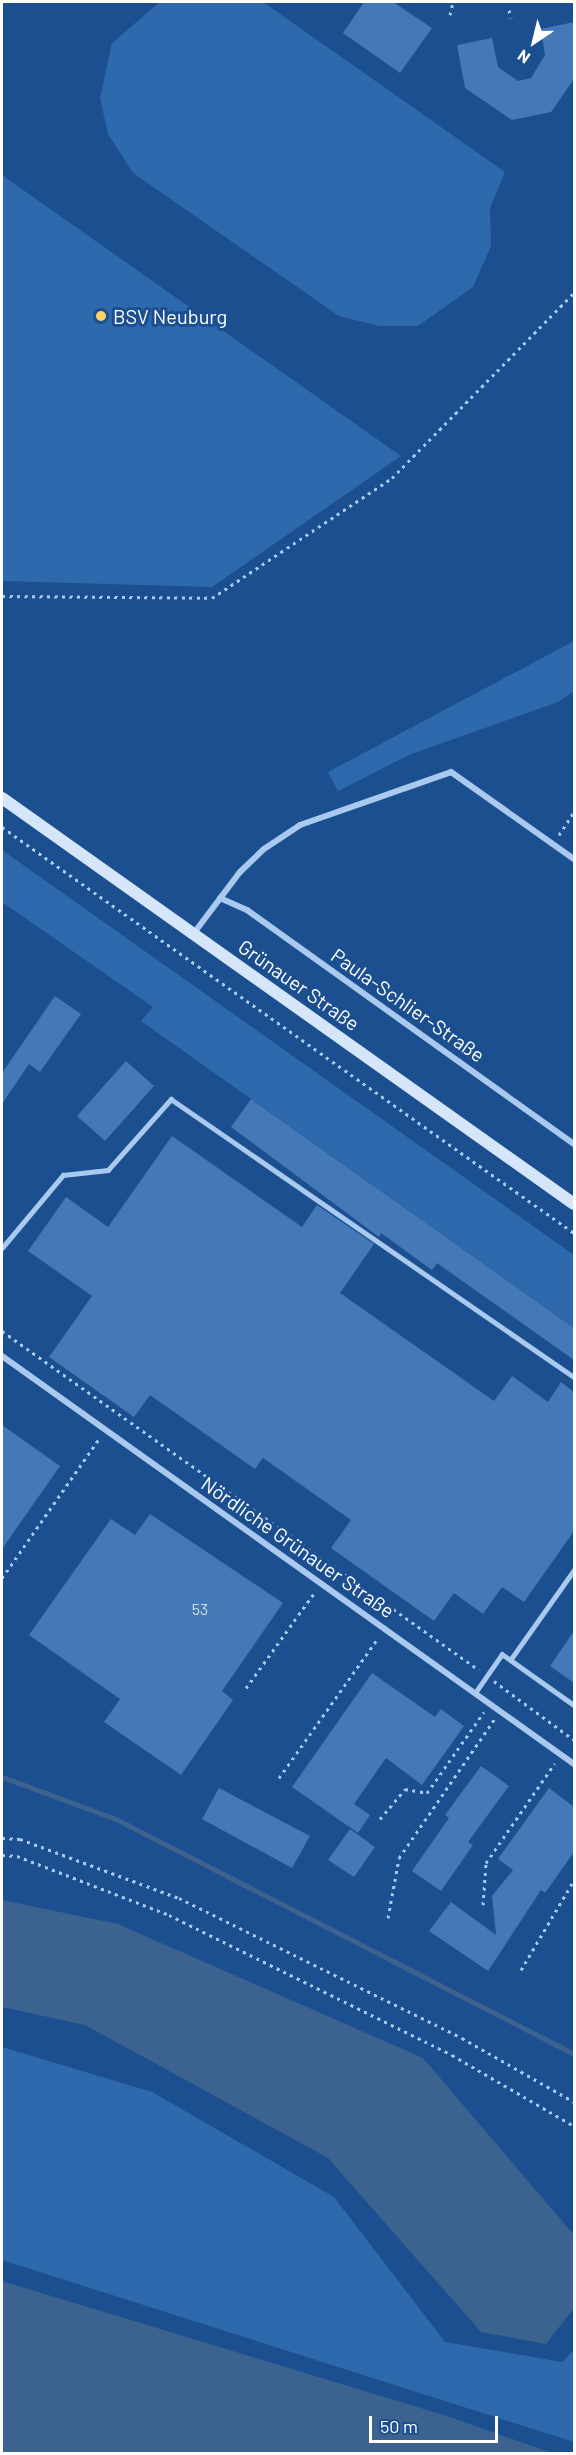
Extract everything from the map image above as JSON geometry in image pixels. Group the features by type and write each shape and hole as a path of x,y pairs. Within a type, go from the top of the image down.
{"street":[{"path":"193,934 220,898 264,849 300,825 451,772 574,859"},
{"name":"Grünauer Straße","path":"2,798 574,1204"},
{"name":"Paula-Schlier-Straße","path":"220,898 247,910 574,1144"},
{"name":"Nördliche Grünauer Straße","path":"2,1356 574,1764"}],"lane":[{"path":"2,1248 63,1175 108,1170 171,1099 574,1377"},
{"path":"512,1659 574,1570"},
{"path":"475,1693 502,1654 574,1705"}],"path":[{"path":"450,15 453,2"},
{"path":"509,10 511,18"},
{"path":"2,596 212,598 392,478 574,293"},
{"path":"554,843 574,812"},
{"path":"2,827 574,1233"},
{"path":"2,1331 574,1740"},
{"path":"2,1578 105,1430"},
{"path":"246,1688 321,1584"},
{"path":"279,1778 385,1629"},
{"path":"380,1819 405,1789 427,1793 489,1704"},
{"path":"388,1918 399,1858 500,1711"},
{"path":"483,1905 486,1863 561,1755"},
{"path":"2,1838 20,1839 179,1898 462,2037 574,2102"},
{"path":"2,1855 18,1856 169,1915 452,2055 574,2126"},
{"path":"521,1970 574,1881"}],"shaded area":[{"path":"160,2 263,2 505,172 490,208 491,246 473,287 418,326 379,326 339,316 133,173 108,134 100,98 112,43"},
{"name":"BSV Neuburg","path":"2,175 401,456 212,587 2,581"},
{"path":"574,641 574,691 558,702 409,755 338,791 328,772"},
{"path":"2,850 574,1255 574,1328 141,1021 153,1007 2,902"},
{"path":"2,1900 118,1924 423,2058 574,2235 574,2308 546,2344 481,2332 328,2158 85,2025 2,2007"},
{"path":"2,2047 152,2092 334,2197 445,2342 562,2362 574,2350 574,2442 2,2260"},
{"path":"2,2281 447,2416 552,2453 2,2453"}],"building":[{"path":"364,2 393,2 432,28 400,73 343,33"},
{"path":"574,22 574,79 551,112 512,120 465,88 457,45 492,38 498,67 518,81 531,78 545,55 541,29"},
{"path":"55,996 81,1014 40,1072 29,1064 2,1104 2,1073"},
{"path":"126,1061 154,1086 105,1141 77,1116"},
{"path":"251,1099 574,1328 574,1360 437,1263 432,1270 381,1233 379,1237 231,1127"},
{"path":"172,1136 302,1227 317,1205 374,1244 340,1293 494,1401 512,1376 548,1402 561,1382 574,1392 574,1531 524,1602 502,1587 483,1614 454,1593 434,1621 331,1548 351,1520 263,1458 255,1469 150,1395 134,1417 49,1357 92,1296 28,1251 66,1197 108,1227"},
{"path":"2,1425 60,1466 2,1549"},
{"path":"150,1514 283,1603 222,1691 233,1700 181,1775 104,1722 120,1699 29,1635 111,1519 135,1535"},
{"path":"574,1631 574,1683 550,1666"},
{"path":"372,1673 435,1717 441,1709 464,1726 422,1785 386,1758 354,1804 370,1815 358,1833 292,1787"},
{"path":"481,1766 509,1786 468,1842 473,1845 441,1891 412,1871 449,1818 445,1815"},
{"path":"219,1788 310,1836 292,1868 202,1819"},
{"path":"549,1788 574,1807 574,1852 545,1893 541,1890 488,1971 429,1931 451,1902 496,1935 492,1896 513,1870 498,1859"},
{"path":"350,1829 375,1847 354,1877 328,1860"}],"waterway":[{"path":"2,1777 116,1819 574,2054"}],"place":[{"name":"BSV Neuburg","path":"101,316"}]}
